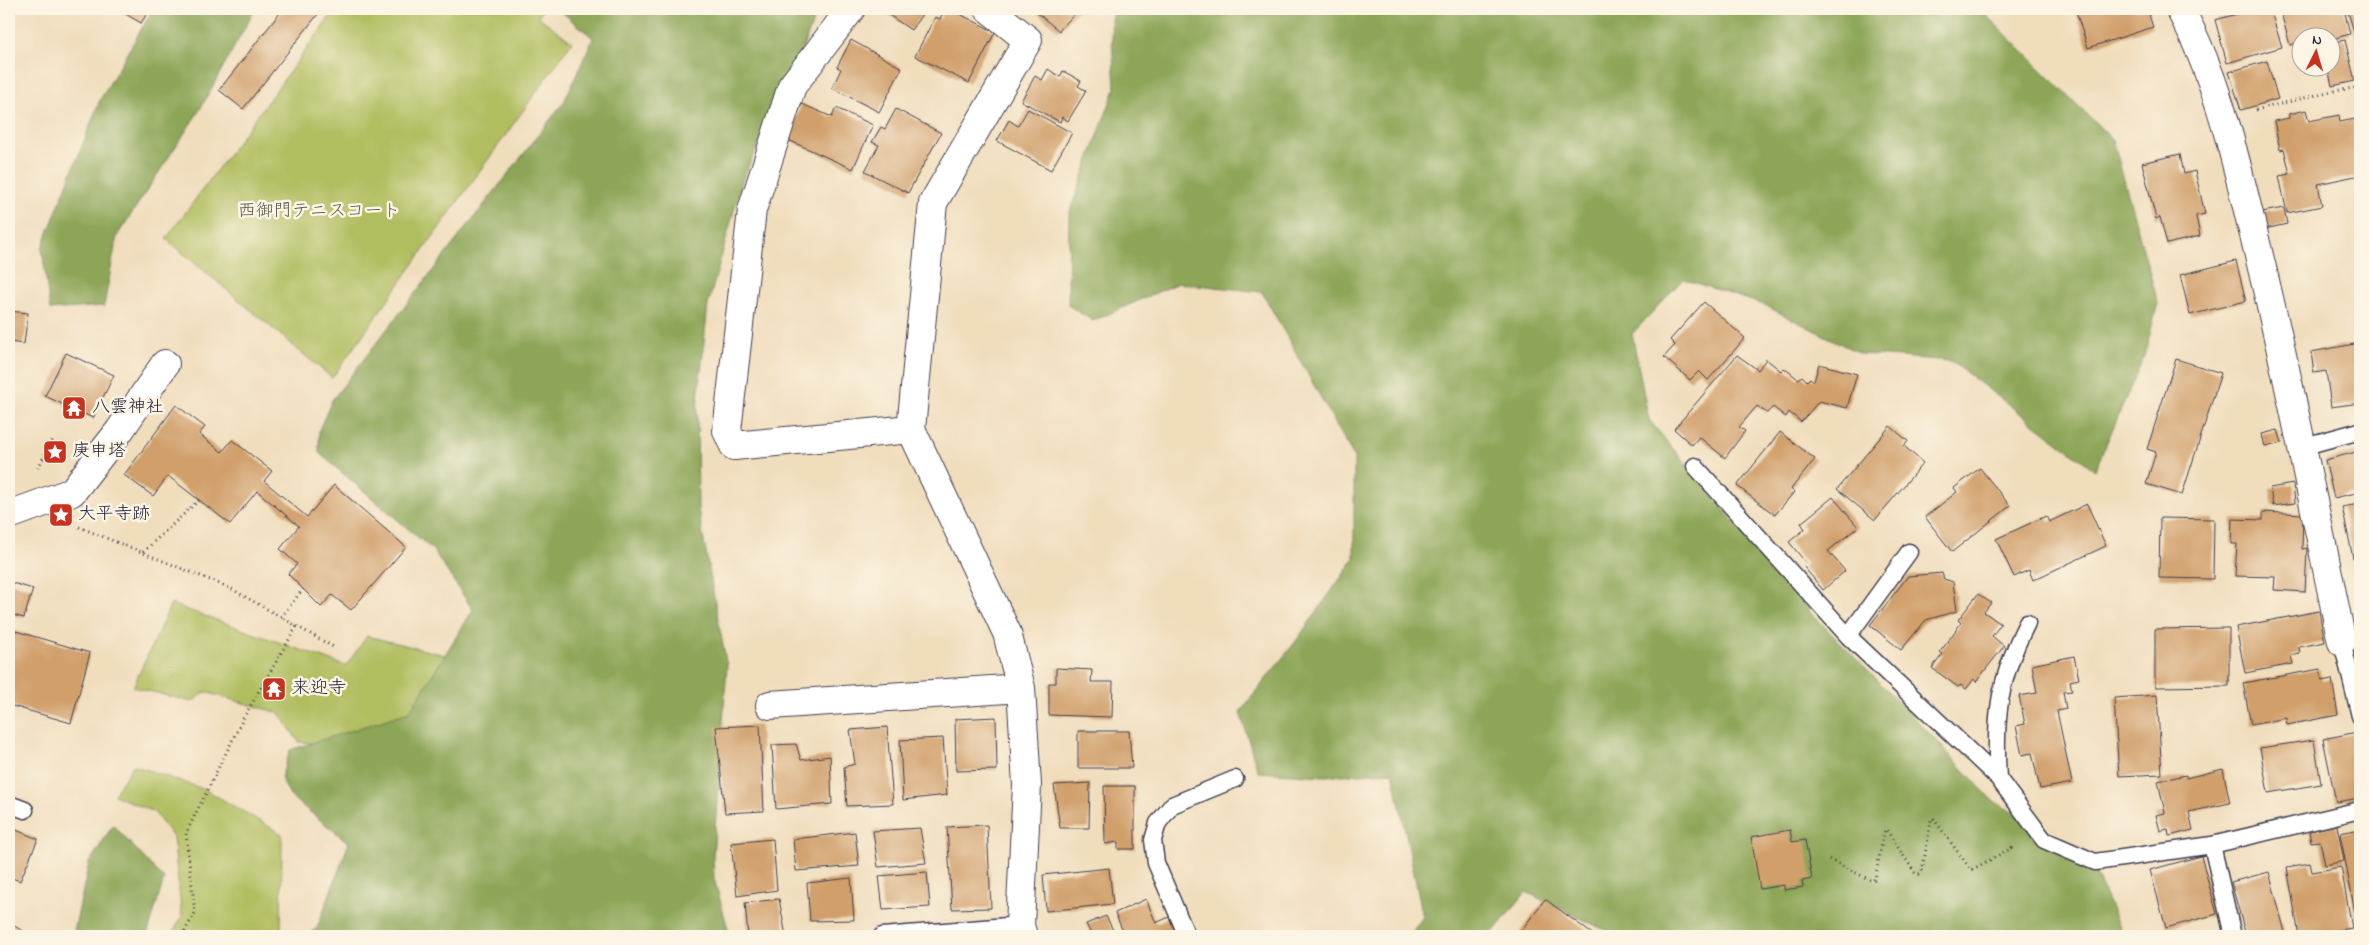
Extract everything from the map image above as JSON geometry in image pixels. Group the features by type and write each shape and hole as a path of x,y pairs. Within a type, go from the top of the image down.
{"street":[{"path":"851,9 792,86 752,210 727,431 734,446 911,430"},
{"path":"988,9 1028,40 933,203 911,430 1008,633 1021,688 1027,785 1022,930"},
{"path":"2180,9 2191,29 2225,118 2274,314 2342,642"},
{"path":"9,515 72,492 120,430 165,364"},
{"path":"770,705 1021,688"}],"lane":[{"path":"2301,447 2360,431"},
{"path":"1695,466 1848,636 1998,778 2044,840 2095,862 2212,845 2360,810"},
{"path":"1848,636 1909,552"},
{"path":"1998,778 1996,743 2000,692 2012,652 2027,623"},
{"path":"2342,642 2360,716"},
{"path":"1187,936 1156,863 1153,840 1158,823 1172,805 1235,779"},
{"path":"9,804 25,810"},
{"path":"2212,845 2233,936"},
{"path":"882,936 1022,930"}],"path":[{"path":"2225,118 2328,92 2360,87"},
{"path":"43,459 53,439"},
{"path":"143,552 199,500"},
{"path":"112,539 230,588 335,648"},
{"path":"281,617 303,589"},
{"path":"182,936 195,913 186,833 244,717 297,626"},
{"path":"1829,859 1872,881 1875,879 1886,829 1915,873 1919,874 1933,818 1968,868 1971,870 1975,869 2012,848 2008,817 2016,802"}],"green space":[{"path":"153,9 255,9 199,111 117,236 104,306 50,310 42,248 100,100"},
{"name":"西御門テニスコート","path":"336,9 543,9 538,16 572,42 332,378 166,239"},
{"path":"565,9 818,9 802,50 743,178 708,305 697,409 698,509 727,667 713,856 714,878 730,936 307,936 317,928 349,843 290,796 281,778 290,750 409,712 473,610 433,550 319,453 319,430 332,400 564,102 593,38 562,12"},
{"path":"1114,9 1980,9 2113,140 2158,303 2144,356 2095,470 1951,361 1861,354 1764,305 1683,279 1632,334 1649,420 1811,613 1991,799 2090,860 2123,936 1617,936 1526,892 1490,936 1409,936 1423,917 1393,772 1325,776 1258,772 1240,712 1296,641 1354,559 1354,457 1262,292 1178,283 1093,321 1068,305 1069,214 1115,89 1111,20"},
{"path":"171,604 346,666 367,636 445,655 414,750 299,742 279,713 205,692 192,702 133,687"},
{"path":"133,765 206,790 282,834 281,936 171,936 182,917 173,837 154,812 114,795"},
{"path":"113,825 164,879 147,936 73,936 89,863"}],"building":[{"path":"117,9 150,9 141,23"},
{"path":"283,9 322,9 243,109 219,90"},
{"path":"880,9 926,9 911,30"},
{"path":"944,9 950,9 995,32 969,83 915,56 935,17 940,19"},
{"path":"1039,9 1079,9 1059,31 1036,12"},
{"path":"2075,9 2147,9 2153,27 2088,48"},
{"path":"2256,9 2270,9 2282,47 2227,63 2215,20"},
{"path":"2280,9 2344,9 2350,34 2342,36 2342,28 2292,28 2292,44 2290,45"},
{"path":"2347,9 2360,9 2360,50"},
{"path":"851,40 902,68 879,112 832,88 841,69 837,67"},
{"path":"2345,40 2355,81 2332,86 2330,78 2342,78 2342,41"},
{"path":"2267,61 2278,99 2241,110 2229,72"},
{"path":"1048,69 1060,77 1063,71 1081,81 1078,86 1086,91 1068,121 1062,117 1060,122 1021,101 1035,76 1042,80"},
{"path":"802,104 832,117 836,108 873,125 853,169 786,139"},
{"path":"896,109 941,133 908,193 865,171 879,145 872,142 881,127 885,129"},
{"path":"1028,109 1072,133 1051,170 997,141 1009,120 1018,126"},
{"path":"2306,110 2309,121 2339,115 2340,122 2360,118 2360,175 2318,184 2322,206 2287,213 2279,176 2290,174 2284,149 2280,150 2274,121 2289,118 2289,114"},
{"path":"2180,154 2184,174 2195,171 2205,214 2196,216 2200,236 2167,244 2160,217 2156,219 2142,163"},
{"path":"2284,208 2287,224 2265,229 2262,212"},
{"path":"2236,261 2246,301 2190,315 2180,275"},
{"path":"1704,302 1745,338 1708,380 1699,371 1690,380 1664,357 1675,345 1670,340"},
{"path":"9,311 28,313 24,344 9,342"},
{"path":"2360,343 2360,403 2331,407 2326,371 2314,373 2311,352"},
{"path":"66,353 114,375 93,418 45,396"},
{"path":"1737,355 1758,370 1766,359 1781,371 1784,368 1798,379 1802,376 1807,381 1810,378 1814,381 1819,364 1857,374 1847,408 1819,401 1801,422 1789,412 1786,417 1773,407 1767,413 1757,406 1739,427 1745,431 1725,458 1699,437 1692,445 1674,429"},
{"path":"2176,359 2221,373 2182,495 2146,484 2156,452 2147,449"},
{"path":"176,405 205,427 199,434 222,452 232,440 272,471 264,481 307,517 334,485 406,547 351,610 332,595 321,607 288,574 297,564 280,549 299,526 257,491 230,524 168,476 153,496 124,475"},
{"path":"1890,426 1908,441 1904,446 1923,463 1875,520 1837,489"},
{"path":"2278,430 2282,443 2265,447 2262,434"},
{"path":"1780,432 1815,459 1791,489 1794,492 1775,515 1737,486"},
{"path":"2360,451 2360,492 2334,498 2325,460"},
{"path":"1980,468 2010,506 1952,552 1925,517 1957,492 1954,488"},
{"path":"2293,484 2295,503 2273,506 2270,488"},
{"path":"1833,497 1858,527 1828,551 1845,571 1823,590 1804,567 1807,564 1789,542 1805,529 1801,523"},
{"path":"2087,504 2106,546 2033,580 2029,570 2014,577 1996,539 2046,516 2049,522"},
{"path":"2360,504 2360,557 2353,558 2342,507"},
{"path":"2263,512 2303,514 2302,549 2307,548 2305,592 2274,590 2275,577 2235,576 2237,544 2231,544 2232,519 2263,520"},
{"path":"2160,518 2214,519 2213,579 2159,578"},
{"path":"1942,573 1944,579 1953,582 1957,611 1926,620 1901,650 1870,625 1908,576"},
{"path":"9,582 33,589 24,618 9,614"},
{"path":"1978,594 1991,603 1984,612 2001,624 1992,636 2004,646 1976,682 1974,679 1966,689 1961,685 1958,687 1932,668 1943,654 1940,652 1961,623 1958,620"},
{"path":"2319,611 2325,642 2299,647 2300,653 2291,655 2293,664 2245,673 2236,627"},
{"path":"2229,628 2229,686 2155,687 2155,629"},
{"path":"9,629 90,653 71,723 9,705"},
{"path":"2074,656 2079,679 2070,681 2072,691 2063,692 2066,709 2057,711 2072,783 2040,789 2032,753 2022,755 2016,726 2025,724 2019,696 2037,693 2032,665"},
{"path":"1056,668 1092,670 1091,682 1113,682 1112,717 1049,715 1049,683 1056,683"},
{"path":"2320,669 2322,681 2332,679 2338,715 2287,725 2286,718 2251,725 2243,683"},
{"path":"2157,695 2162,774 2119,776 2114,698"},
{"path":"996,717 997,770 956,771 955,719"},
{"path":"760,725 764,811 725,813 716,727"},
{"path":"887,727 893,804 847,806 844,767 855,764 850,730"},
{"path":"1078,731 1129,731 1132,768 1078,768"},
{"path":"2357,732 2360,750 2360,798 2336,802 2323,739"},
{"path":"943,738 947,795 903,800 900,740"},
{"path":"2314,740 2321,784 2268,793 2260,748"},
{"path":"796,744 801,760 830,756 832,804 776,809 772,745"},
{"path":"2223,769 2230,803 2189,812 2193,830 2169,836 2168,829 2160,831 2156,815 2165,813 2158,781 2186,775 2186,778"},
{"path":"1090,783 1089,828 1060,828 1054,785"},
{"path":"1104,786 1135,786 1135,849 1118,849 1118,842 1105,844"},
{"path":"987,825 991,908 952,909 947,827"},
{"path":"2337,825 2344,861 2325,865 2320,841 2311,842 2309,831"},
{"path":"9,827 38,839 20,881 9,877"},
{"path":"920,828 926,863 878,867 873,831"},
{"path":"2360,829 2360,917 2356,918 2340,833"},
{"path":"1790,830 1792,842 1805,840 1812,879 1802,881 1803,887 1784,890 1784,885 1760,889 1751,837"},
{"path":"855,832 859,866 796,871 793,839"},
{"path":"773,839 777,890 737,896 731,843"},
{"path":"2201,856 2217,914 2166,928 2150,870"},
{"path":"2310,863 2312,872 2341,867 2352,928 2299,936 2287,867"},
{"path":"1109,868 1113,904 1046,911 1043,875"},
{"path":"927,872 930,907 883,910 879,876"},
{"path":"2269,872 2286,936 2246,936 2231,882"},
{"path":"851,878 854,920 810,921 807,883"},
{"path":"779,899 786,936 748,936 745,903"},
{"path":"1146,899 1156,923 1169,917 1177,936 1125,936 1115,913"},
{"path":"1545,899 1595,936 1517,936"},
{"path":"1106,916 1116,936 1092,936 1086,924"},
{"path":"9,923 32,936 9,936"}],"waterway":[{"path":"2351,630 2360,662"}],"place":[{"name":"八雲神社","path":"74,408"},
{"name":"庚申塔","path":"55,452"},
{"name":"大平寺跡","path":"61,515"},
{"name":"来迎寺","path":"274,689"}]}
